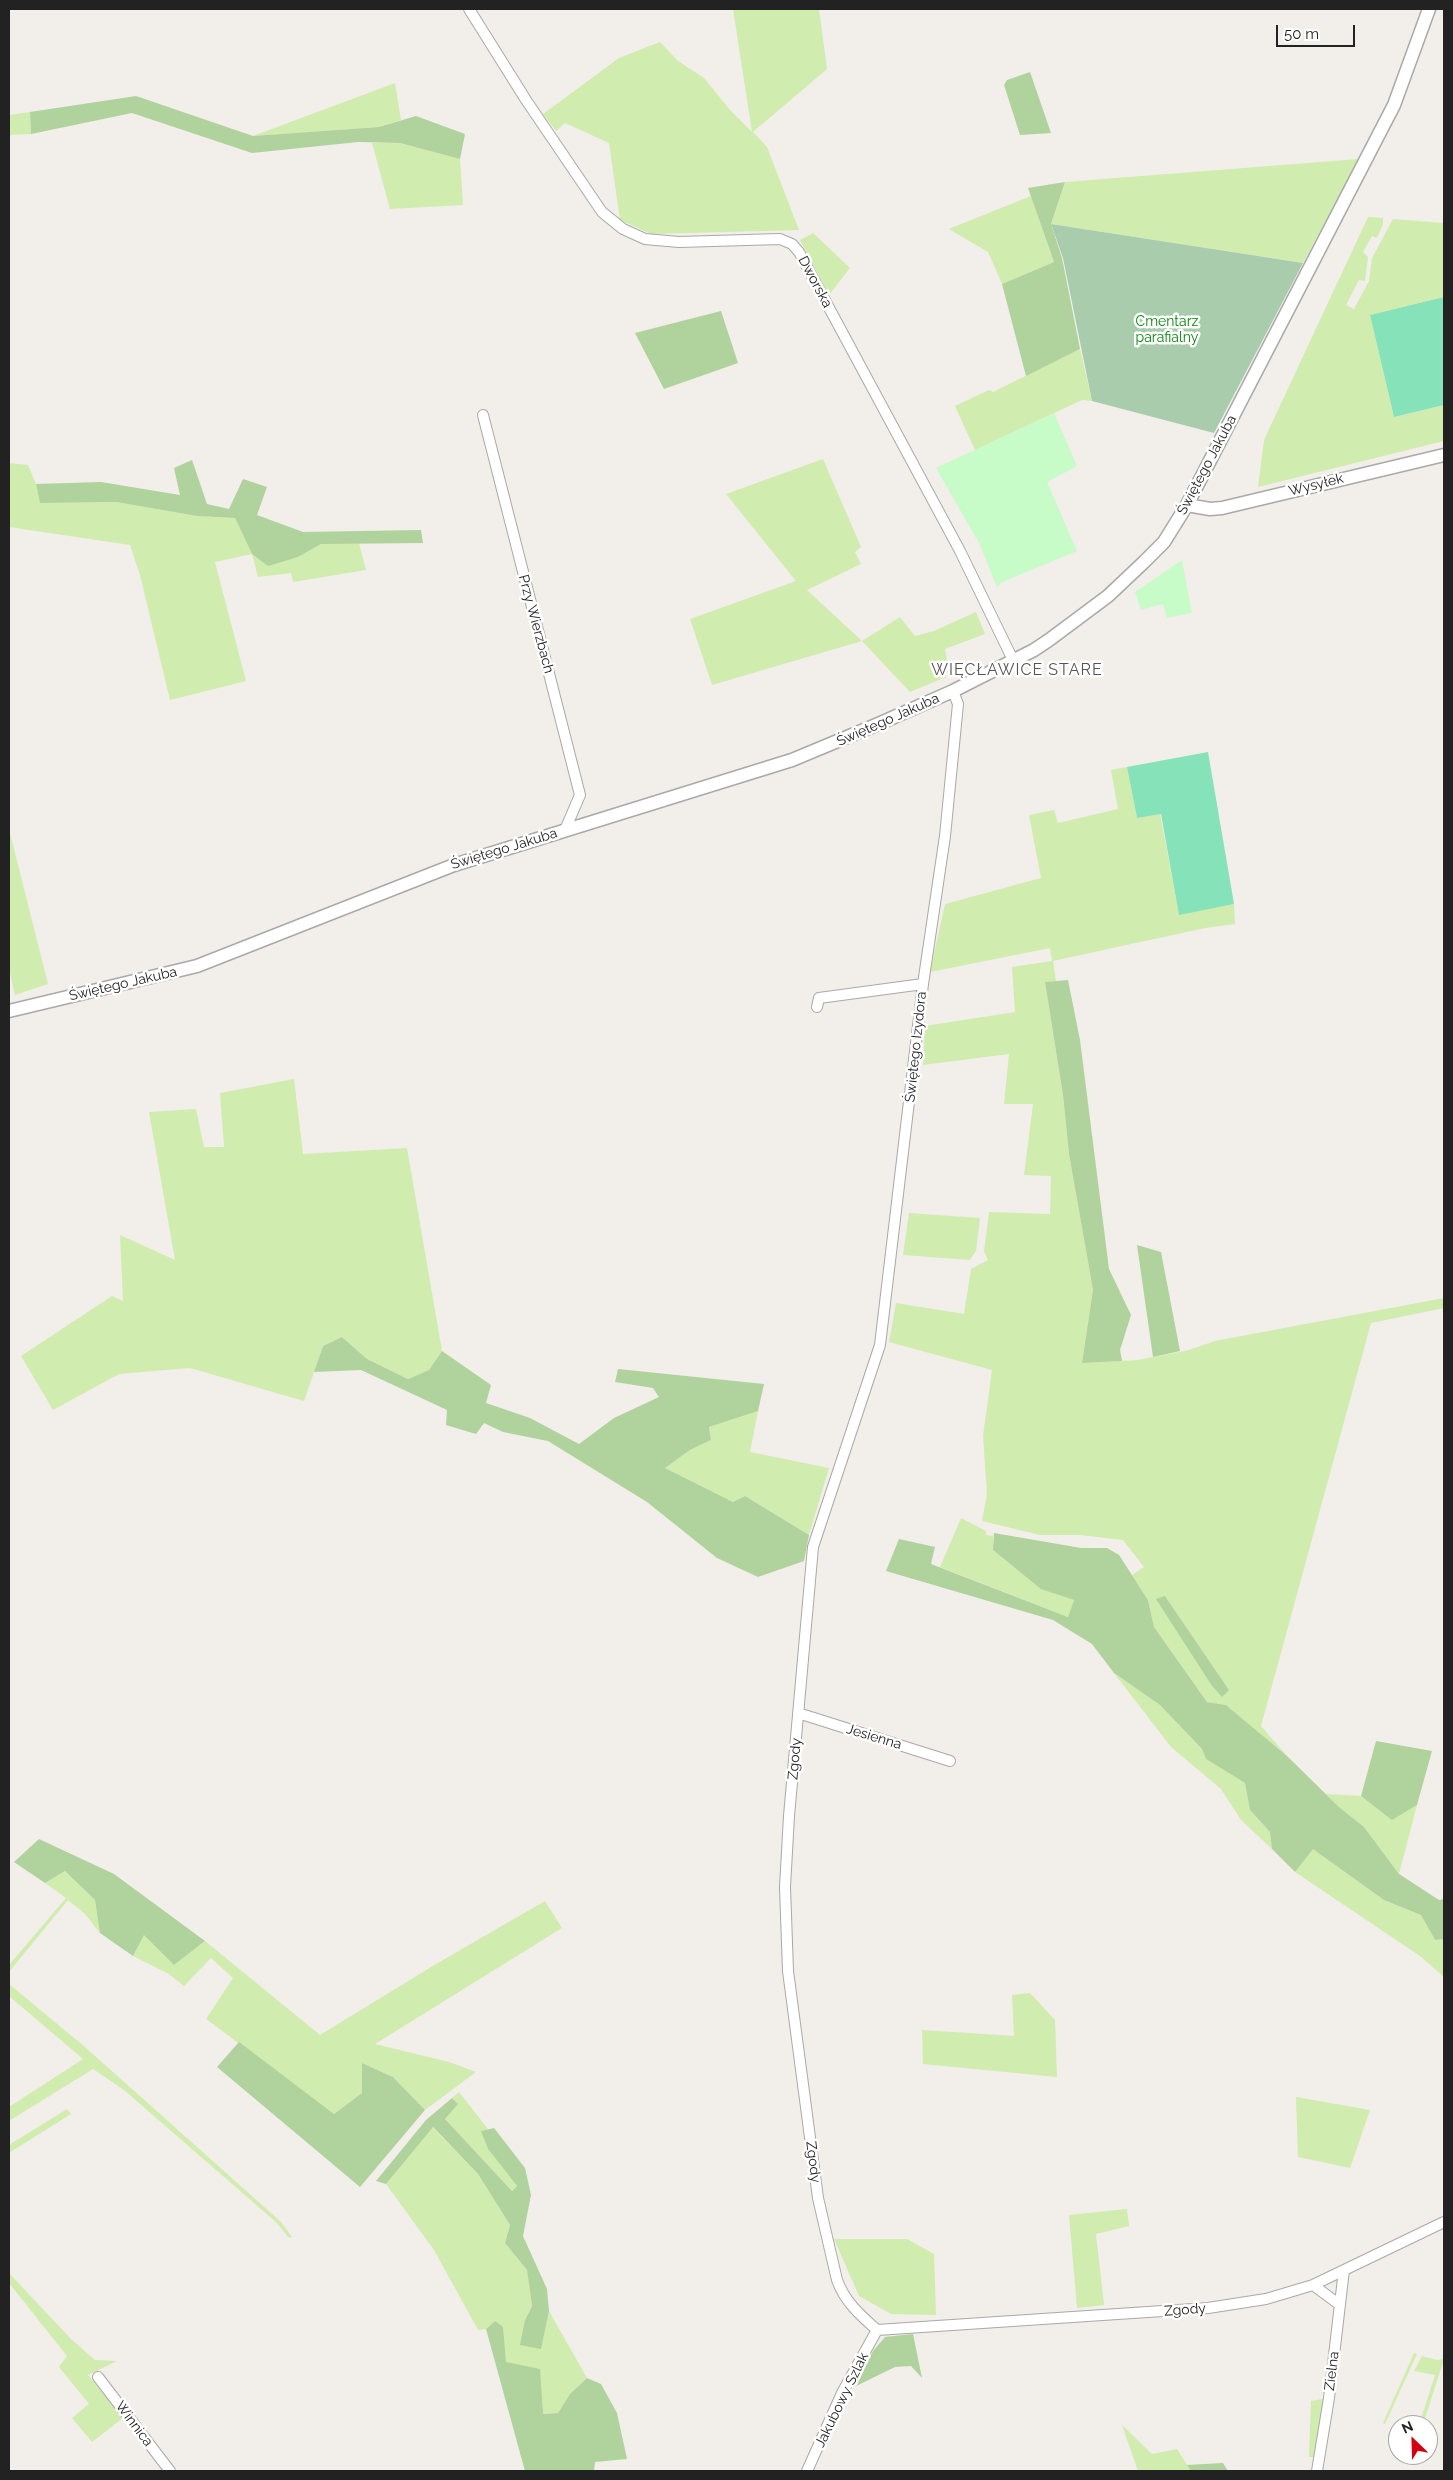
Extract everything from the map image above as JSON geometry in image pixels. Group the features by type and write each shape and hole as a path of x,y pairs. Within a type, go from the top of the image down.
{"street":[{"name":"Dworska","path":"469,9 526,100 602,212 623,229 646,239 679,242 773,239 792,244 808,268 960,551 1013,660"},
{"name":"Świętego Jakuba","path":"9,1011 197,966 427,875 792,760 953,691 1034,650 1108,596 1164,542 1187,505 1394,104 1428,9"},
{"name":"Przy Wierzbach","path":"484,415 580,795 565,830"},
{"name":"Wysyłek","path":"1187,505 1204,508 1222,508 1444,456"},
{"name":"Świętego Izydora","path":"862,1402 880,1345 923,984 945,836 958,704 953,691"},
{"path":"817,1007 819,998 923,984"},
{"name":"Zgody","path":"862,1402 819,1523 813,1546 785,1888 788,1971 818,2198 841,2292 855,2311 877,2330 1208,2308 1266,2299 1313,2285 1444,2222"},
{"name":"Jesienna","path":"798,1713 950,1761"},
{"name":"Zielna","path":"1317,2471 1344,2270"},
{"path":"1313,2285 1340,2305"},
{"name":"Jakubowy Szlak","path":"807,2471 842,2393 877,2330"},
{"name":"Winnica","path":"98,2377 170,2471"}],"green space":[{"path":"733,9 819,9 827,69 753,132 767,147 799,230 651,234 620,220 609,143 565,123 556,131 543,114 619,58 660,42 678,61 704,78 730,110 752,132"},
{"path":"1030,72 1051,133 1020,135 1004,85 1007,80"},
{"path":"395,83 401,120 379,127 253,136"},
{"path":"136,96 253,136 379,127 416,116 465,134 460,159 400,143 358,142 252,153 132,113 31,134 30,112"},
{"path":"30,112 31,134 9,135 9,115"},
{"path":"372,143 400,143 460,159 463,205 390,209"},
{"path":"1359,159 1303,263 1051,224 1065,182"},
{"path":"1065,182 1051,224 1062,258 1080,349 1026,376 1002,284 1054,262 1028,188"},
{"path":"1031,196 1054,262 1002,284 988,252 949,229"},
{"path":"1368,217 1383,218 1383,224 1377,238 1372,236 1363,252 1368,257 1365,281 1359,280 1346,305 1354,309 1369,281 1372,258 1393,219 1444,223 1444,297 1370,315 1394,417 1444,405 1444,441 1258,487 1264,440"},
{"name":"Cmentarz parafialny","path":"1051,224 1303,263 1214,433 1092,401 1063,258"},
{"path":"813,233 850,268 829,295 800,240"},
{"path":"1444,297 1444,405 1394,417 1370,315"},
{"path":"721,311 738,363 664,389 635,333"},
{"path":"1080,349 1092,401 1082,400 975,450 955,406 989,390 993,392"},
{"path":"1054,413 1077,466 1047,482 1077,551 1002,582 997,587 979,543 936,468"},
{"path":"823,459 861,547 855,552 861,564 807,590 862,641 712,685 690,619 796,581 726,494"},
{"path":"192,460 207,504 229,509 243,479 267,487 257,515 303,532 421,530 423,543 321,544 298,557 268,566 252,554 235,518 197,516 116,502 40,503 36,484 101,482 180,495 174,468"},
{"path":"9,463 28,465 36,484 40,503 116,502 197,516 235,518 252,554 215,562 246,681 170,700 140,575 130,545 9,527"},
{"path":"359,543 366,570 293,582 291,573 258,577 252,554 298,557 321,544"},
{"path":"1182,560 1192,613 1167,618 1163,604 1141,610 1135,592"},
{"path":"976,612 985,634 945,649 948,665 945,666 946,677 910,692 862,641 900,617 915,636 934,631"},
{"path":"1208,752 1234,904 1179,915 1161,814 1137,818 1127,767"},
{"path":"1127,767 1137,818 1160,814 1179,914 1234,904 1235,924 1205,928 1053,961 1056,981 1045,982 1063,1095 1069,1154 1093,1290 1082,1363 1138,1360 1189,1350 1215,1341 1444,1298 1444,1308 1371,1323 1261,1726 1287,1756 1226,1705 1207,1702 1154,1627 1148,1600 1132,1575 1144,1567 1123,1540 1080,1535 1040,1535 982,1521 987,1494 983,1436 992,1370 889,1342 896,1303 964,1314 971,1269 988,1260 984,1251 989,1212 1050,1214 1051,1176 1024,1175 1033,1104 1004,1104 1009,1054 923,1065 925,1026 1015,1012 1012,967 1052,961 1050,948 930,972 945,904 1041,878 1029,815 1054,810 1058,823 1118,809 1111,770","holes":["1165,1596 1229,1690 1222,1696 1212,1686"]},
{"path":"9,829 48,984 15,995 9,968"},
{"path":"1068,980 1080,1040 1109,1269 1131,1315 1120,1350 1122,1361 1082,1363 1093,1290 1069,1154 1063,1095 1045,982"},
{"path":"294,1079 303,1154 407,1148 442,1351 429,1370 408,1379 367,1359 342,1337 323,1346 304,1401 190,1368 119,1374 53,1410 21,1356 112,1296 123,1301 120,1235 175,1260 149,1112 196,1109 204,1147 224,1147 220,1093"},
{"path":"909,1213 980,1218 976,1251 970,1260 903,1255"},
{"path":"1137,1245 1161,1252 1180,1351 1153,1357"},
{"path":"342,1337 367,1359 408,1379 429,1370 442,1351 491,1385 486,1403 530,1418 579,1444 614,1418 659,1397 653,1388 615,1382 618,1369 764,1384 758,1411 709,1427 711,1440 690,1450 665,1468 733,1502 745,1496 809,1535 804,1561 758,1577 717,1558 647,1502 548,1441 503,1432 484,1423 476,1434 446,1425 447,1410 361,1370 314,1372 323,1346"},
{"path":"758,1411 750,1452 829,1468 809,1535 745,1496 733,1502 665,1468 690,1450 711,1440 709,1427"},
{"path":"961,1518 986,1531 986,1535 993,1536 993,1550 1041,1588 1074,1600 1068,1617 940,1567"},
{"path":"994,1533 1081,1548 1107,1548 1119,1555 1148,1600 1154,1627 1207,1702 1226,1705 1287,1756 1339,1807 1364,1827 1399,1874 1439,1900 1444,1899 1444,1939 1435,1940 1421,1915 1384,1900 1313,1849 1295,1872 1272,1849 1270,1832 1250,1810 1245,1783 1206,1759 1202,1749 1160,1705 1114,1673 1092,1644 1053,1620 886,1571 899,1539 935,1547 931,1564 1068,1617 1074,1600 1041,1589 993,1550"},
{"path":"1165,1596 1229,1690 1222,1697 1212,1686 1156,1599"},
{"path":"1114,1673 1160,1705 1202,1749 1206,1759 1245,1783 1250,1810 1270,1832 1272,1849 1241,1820 1221,1789 1171,1747"},
{"path":"1376,1741 1432,1751 1417,1805 1392,1820 1361,1796"},
{"path":"1326,1794 1361,1796 1392,1819 1417,1805 1399,1874 1364,1827"},
{"path":"39,1839 114,1874 205,1941 174,1965 144,1935 133,1956 100,1933 95,1900 65,1871 45,1883 14,1862"},
{"path":"1313,1848 1384,1900 1421,1915 1435,1940 1444,1939 1444,1977 1420,1956 1295,1872"},
{"path":"65,1871 95,1900 100,1933 85,1914 68,1900 9,1972 9,1965 66,1898 45,1883"},
{"path":"545,1901 562,1928 375,2044 449,2062 476,2072 425,2110 393,2077 362,2063 362,2093 334,2114 206,2019 233,1978 211,1958 184,1986 169,1974 133,1956 144,1934 174,1965 205,1941 320,2035 436,1964"},
{"path":"9,1984 85,2047 281,2222 292,2237 289,2238 277,2223 124,2090 93,2069 9,2121 9,2107 83,2059 9,1996"},
{"path":"1030,1993 1055,2020 1057,2077 923,2064 922,2030 1014,2036 1012,1995"},
{"path":"239,2042 334,2114 362,2093 362,2063 393,2077 425,2110 360,2187 217,2067"},
{"path":"459,2092 488,2129 482,2131 488,2149 517,2186 512,2191 445,2119 457,2104 452,2098"},
{"path":"1296,2097 1370,2110 1350,2168 1298,2157"},
{"path":"452,2098 458,2104 445,2119 512,2191 517,2186 488,2149 481,2131 494,2128 525,2168 531,2195 523,2236 547,2289 549,2311 541,2349 520,2345 525,2320 532,2306 527,2270 505,2243 510,2225 478,2174 433,2127 386,2184 376,2181 426,2120"},
{"path":"67,2109 71,2114 9,2153 9,2145"},
{"path":"432,2127 478,2174 510,2225 505,2243 527,2270 532,2306 525,2320 541,2348 549,2311 587,2378 570,2394 558,2413 543,2414 506,2362 495,2321 486,2329 478,2330 434,2250 386,2184"},
{"path":"1127,2209 1129,2226 1096,2234 1104,2305 1077,2308 1069,2215"},
{"path":"834,2239 907,2239 934,2254 936,2315 891,2314 859,2296"},
{"path":"9,2273 71,2339 95,2360 117,2361 88,2375 123,2418 92,2442 72,2418 89,2404 59,2367 67,2356 9,2283"},
{"path":"495,2321 503,2327 506,2362 540,2369 543,2414 558,2413 570,2394 587,2378 601,2384 617,2413 627,2459 595,2462 594,2471 525,2471 486,2329"},
{"path":"913,2334 922,2378 911,2366 895,2367 854,2387 873,2351 885,2337"},
{"path":"1414,2353 1417,2354 1385,2424 1383,2423"},
{"path":"1422,2356 1437,2360 1444,2359 1426,2415 1422,2415 1435,2375 1414,2371"},
{"path":"1323,2399 1317,2457 1309,2457 1311,2401"},
{"path":"1122,2425 1152,2454 1177,2449 1191,2471 1138,2471"},
{"path":"1223,2463 1228,2471 1191,2471 1187,2465"}],"district":[{"name":"WIĘCŁAWICE STARE","path":"1017,670"}]}
